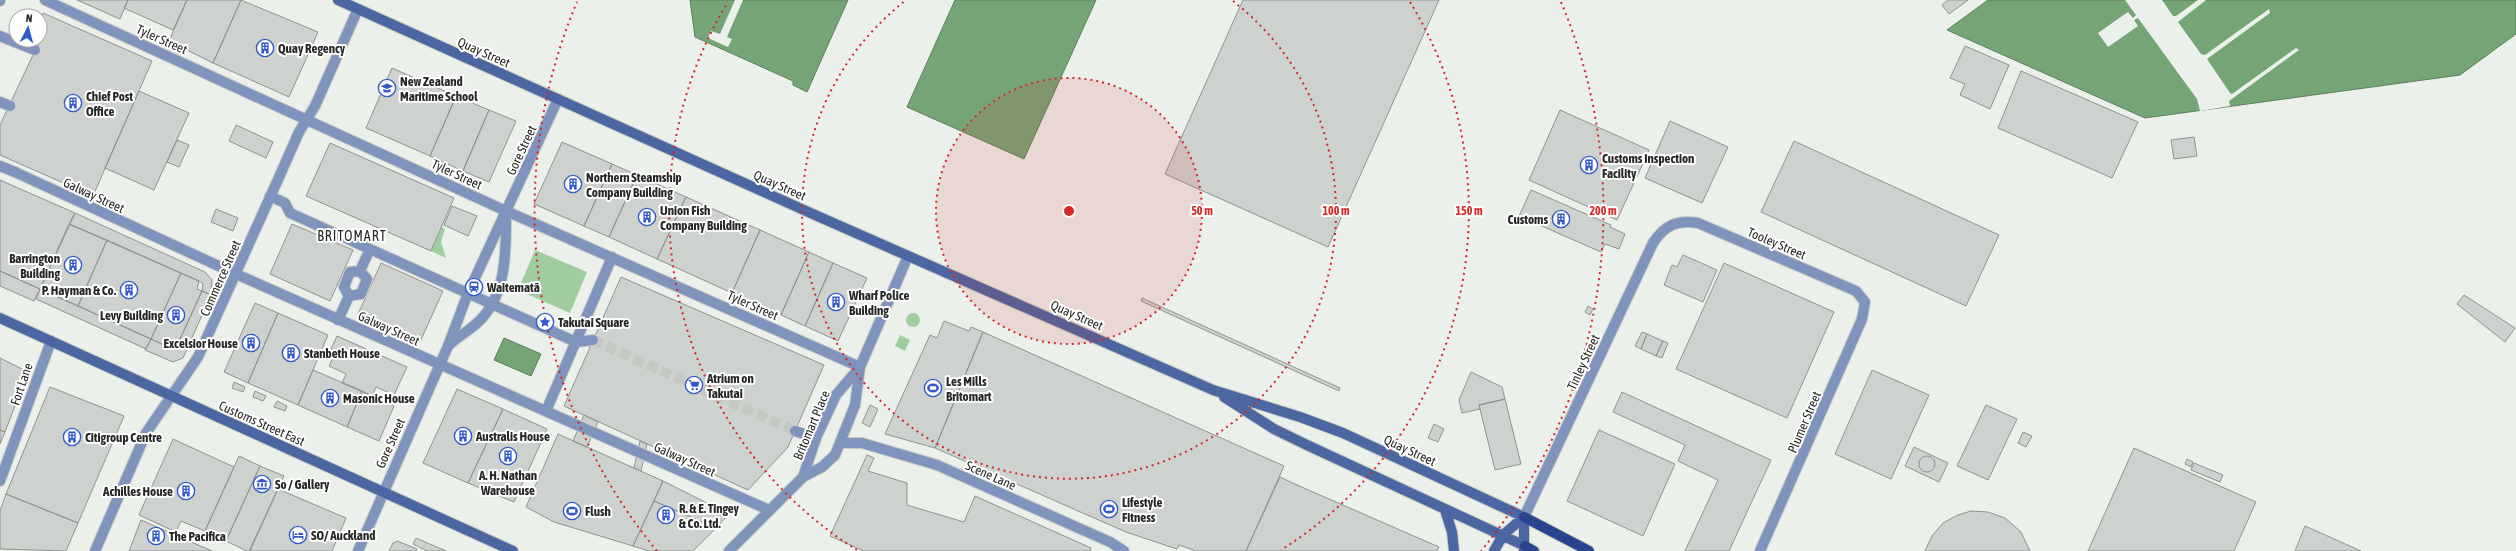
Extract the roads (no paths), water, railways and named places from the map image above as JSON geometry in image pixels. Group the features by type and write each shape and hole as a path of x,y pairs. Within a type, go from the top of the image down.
{"main road":[{"name":"Quay Street","path":"338,0 908,256 1213,390 1300,417 1343,433 1524,516 1589,551"},
{"name":"Customs Street East","path":"0,318 513,551"},
{"name":"Quay Street","path":"1213,390 1274,429 1445,510 1503,535 1524,548 1534,551"},
{"path":"1445,510 1452,532 1454,551"},
{"path":"1494,551 1503,535 1524,516"},
{"path":"1524,516 1524,548"}],"street":[{"name":"Tyler Street","path":"45,0 506,211 860,367"},
{"name":"Commerce Street","path":"95,551 146,433 198,357 299,132 307,119 358,9"},
{"path":"0,36 35,50"},
{"name":"Gore Street","path":"358,551 382,492 448,346 468,293 558,99"},
{"path":"0,102 10,106"},
{"name":"Galway Street","path":"0,166 338,320 769,510"},
{"path":"270,196 285,203 290,213 576,342 593,340"},
{"name":"Gore Street","path":"448,346 483,317 501,282 506,262 506,211"},
{"name":"Tooley Street","path":"1672,224 1688,221 1698,223 1856,291 1865,302"},
{"name":"Tinley Street","path":"1524,516 1644,261 1659,235 1672,224"},
{"path":"360,271 370,249"},
{"name":"Britomart Place","path":"729,551 803,477 829,461 841,443 855,405 860,367 908,256"},
{"path":"546,411 612,257"},
{"path":"349,296 344,286 350,272 360,271"},
{"path":"349,296 361,294 367,279 360,271"},
{"path":"338,320 349,296"},
{"name":"Plumer Street","path":"1760,551 1862,319 1865,302"},
{"name":"Fort Lane","path":"0,481 51,341"},
{"name":"Britomart Place","path":"803,477 816,438 836,394 860,367"},
{"path":"795,431 816,438"},
{"name":"Scene Lane","path":"841,443 862,443 937,465 1110,542 1124,551"}],"tunnel":[{"path":"593,340 795,431"}],"place":[{"name":"Quay Regency","path":"265,48"},
{"name":"New Zealand Maritime School","path":"387,88"},
{"name":"Chief Post Office","path":"73,103"},
{"name":"Customs Inspection Facility","path":"1589,165"},
{"name":"Northern Steamship Company Building","path":"573,184"},
{"name":"Union Fish Company Building","path":"647,217"},
{"name":"Customs","path":"1561,219"},
{"name":"Barrington Building","path":"73,265"},
{"name":"Waitematā","path":"474,287"},
{"name":"P. Hayman & Co.","path":"129,290"},
{"name":"Wharf Police Building","path":"836,302"},
{"name":"Levy Building","path":"176,315"},
{"name":"Takutai Square","path":"545,322"},
{"name":"Excelsior House","path":"251,343"},
{"name":"Stanbeth House","path":"291,353"},
{"name":"Atrium on Takutai","path":"694,385"},
{"name":"Les Mills Britomart","path":"933,388"},
{"name":"Masonic House","path":"330,398"},
{"name":"Australis House","path":"463,436"},
{"name":"Citigroup Centre","path":"72,437"},
{"name":"A. H. Nathan Warehouse","path":"508,456"},
{"name":"So / Gallery","path":"262,484"},
{"name":"Achilles House","path":"186,491"},
{"name":"Lifestyle Fitness","path":"1109,509"},
{"name":"Flush","path":"572,511"},
{"name":"R. & E. Tingey & Co. Ltd.","path":"666,515"},
{"name":"SO/ Auckland","path":"298,535"},
{"name":"The Pacifica","path":"156,536"}],"district":[{"name":"BRITOMART","path":"352,236"}]}
